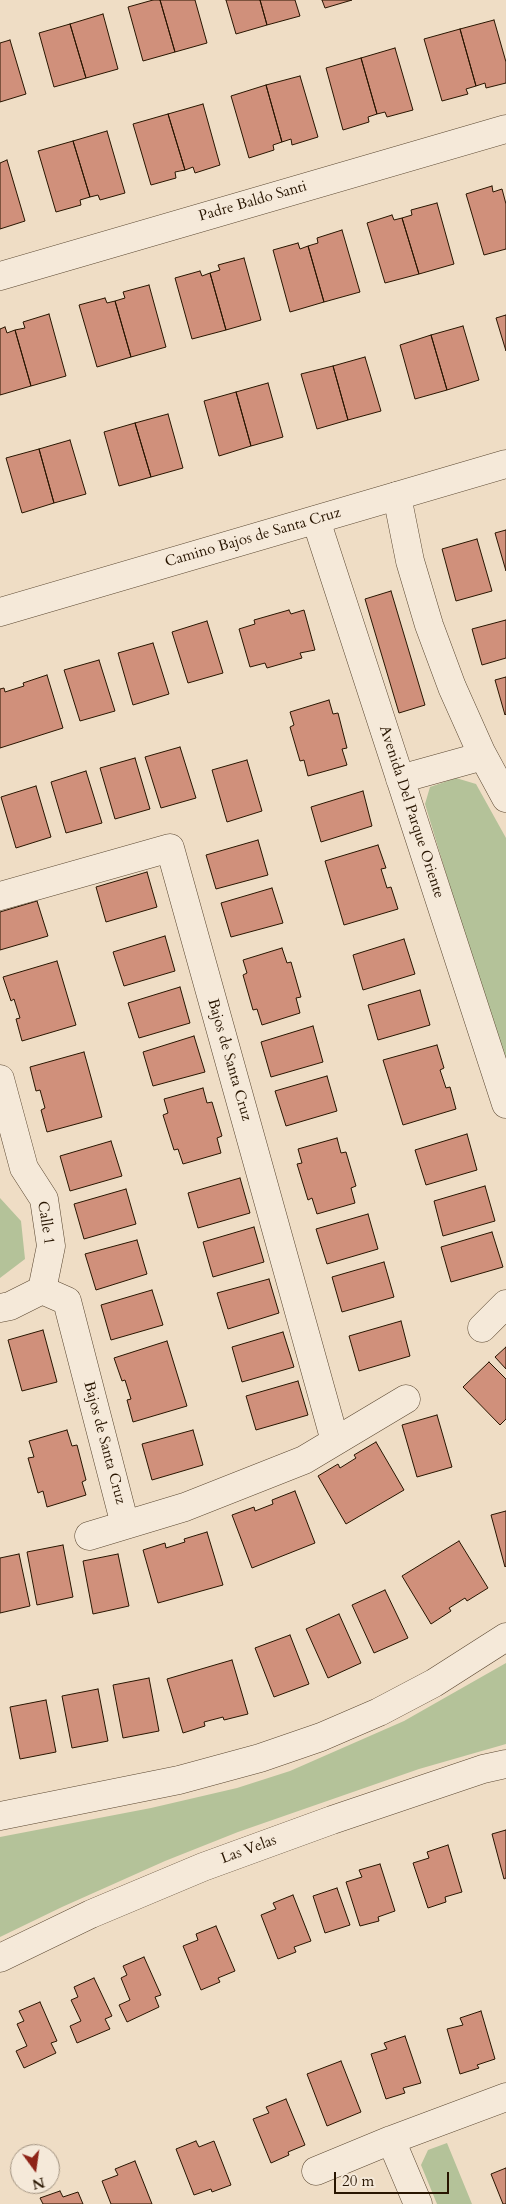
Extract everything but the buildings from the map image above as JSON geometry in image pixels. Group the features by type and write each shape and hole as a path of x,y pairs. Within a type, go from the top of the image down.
{"street":[{"name":"Padre Baldo Santi","path":"0,276 506,129"},
{"name":"Camino Bajos de Santa Cruz","path":"0,612 506,464"},
{"path":"397,496 410,561 429,625 452,688 483,756 506,798"},
{"name":"Avenida Del Parque Oriente","path":"316,520 506,1104"},
{"path":"400,779 483,756"},
{"name":"Bajos de Santa Cruz","path":"0,896 170,848 335,1442"},
{"path":"0,1079 12,1167"},
{"name":"Calle 1","path":"12,1167 44,1199 50,1246 42,1290"},
{"path":"0,1308 10,1306 42,1290"},
{"name":"Bajos de Santa Cruz","path":"42,1290 67,1301 125,1525"},
{"path":"482,1328 506,1304"},
{"name":"Bajos de Santa Cruz","path":"89,1536 185,1507 304,1460 406,1399"},
{"path":"0,1816 179,1780 260,1758 321,1737 379,1712 434,1683 506,1637"},
{"name":"Las Velas","path":"0,1958 90,1914 203,1867 332,1820 506,1764"},
{"path":"316,2171 391,2140 506,2097"},
{"path":"391,2140 418,2204"}],"green space":[{"path":"456,778 476,784 506,838 506,1072 425,804 430,787"},
{"path":"0,1198 21,1221 25,1259 0,1278"},
{"path":"506,1663 506,1744 419,1769 238,1832 165,1861 0,1937 0,1837 151,1808 237,1788 290,1771 404,1721"},
{"path":"447,2143 472,2204 437,2204 421,2165 428,2150"}]}
